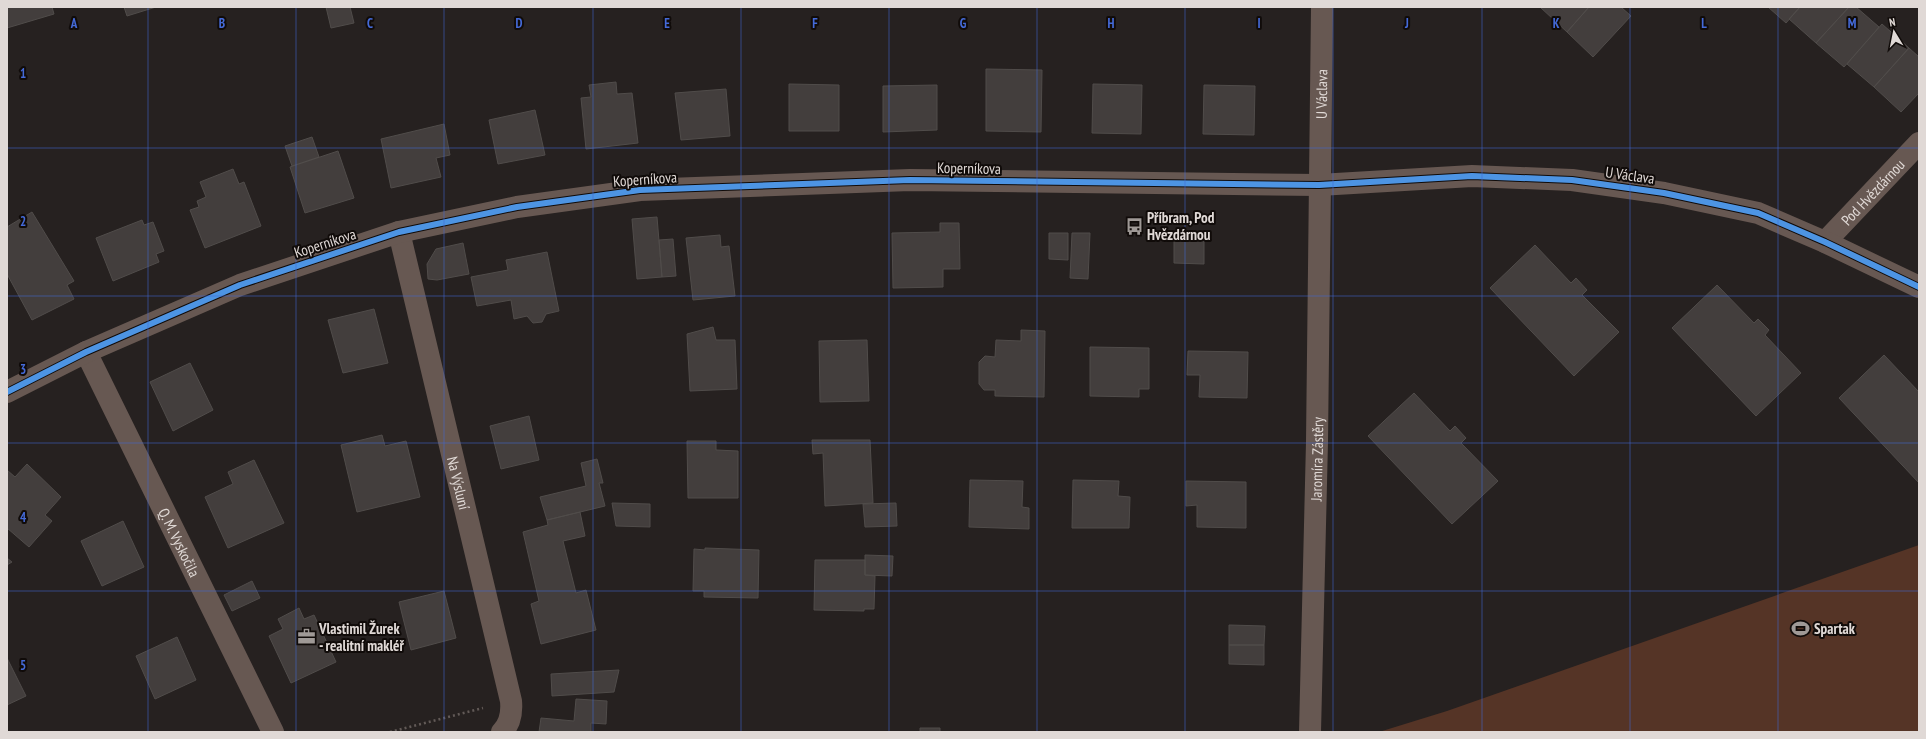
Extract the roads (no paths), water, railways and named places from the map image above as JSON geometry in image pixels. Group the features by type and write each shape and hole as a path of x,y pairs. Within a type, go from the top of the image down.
{"street":[{"name":"U Václava","path":"1322,7 1320,185 1472,176 1572,180 1664,193 1758,213 1826,242 1919,287"},
{"name":"Pod Hvězdárnou","path":"1826,242 1919,143"},
{"name":"Koperníkova","path":"7,392 86,352 240,285 399,232 517,207 640,190 910,180 1320,185"},
{"name":"Jaromíra Zástěry","path":"1310,732 1317,442 1320,185"},
{"name":"Na Výsluní","path":"399,232 511,700 512,713 506,728 502,732"},
{"name":"Q. M. Vyskočila","path":"86,352 273,732"}],"place":[{"name":"Příbram, Pod Hvězdárnou","path":"1134,226"},
{"name":"Spartak","path":"1801,628"},
{"name":"Vlastimil Žurek - realitní makléř","path":"306,637"}]}
